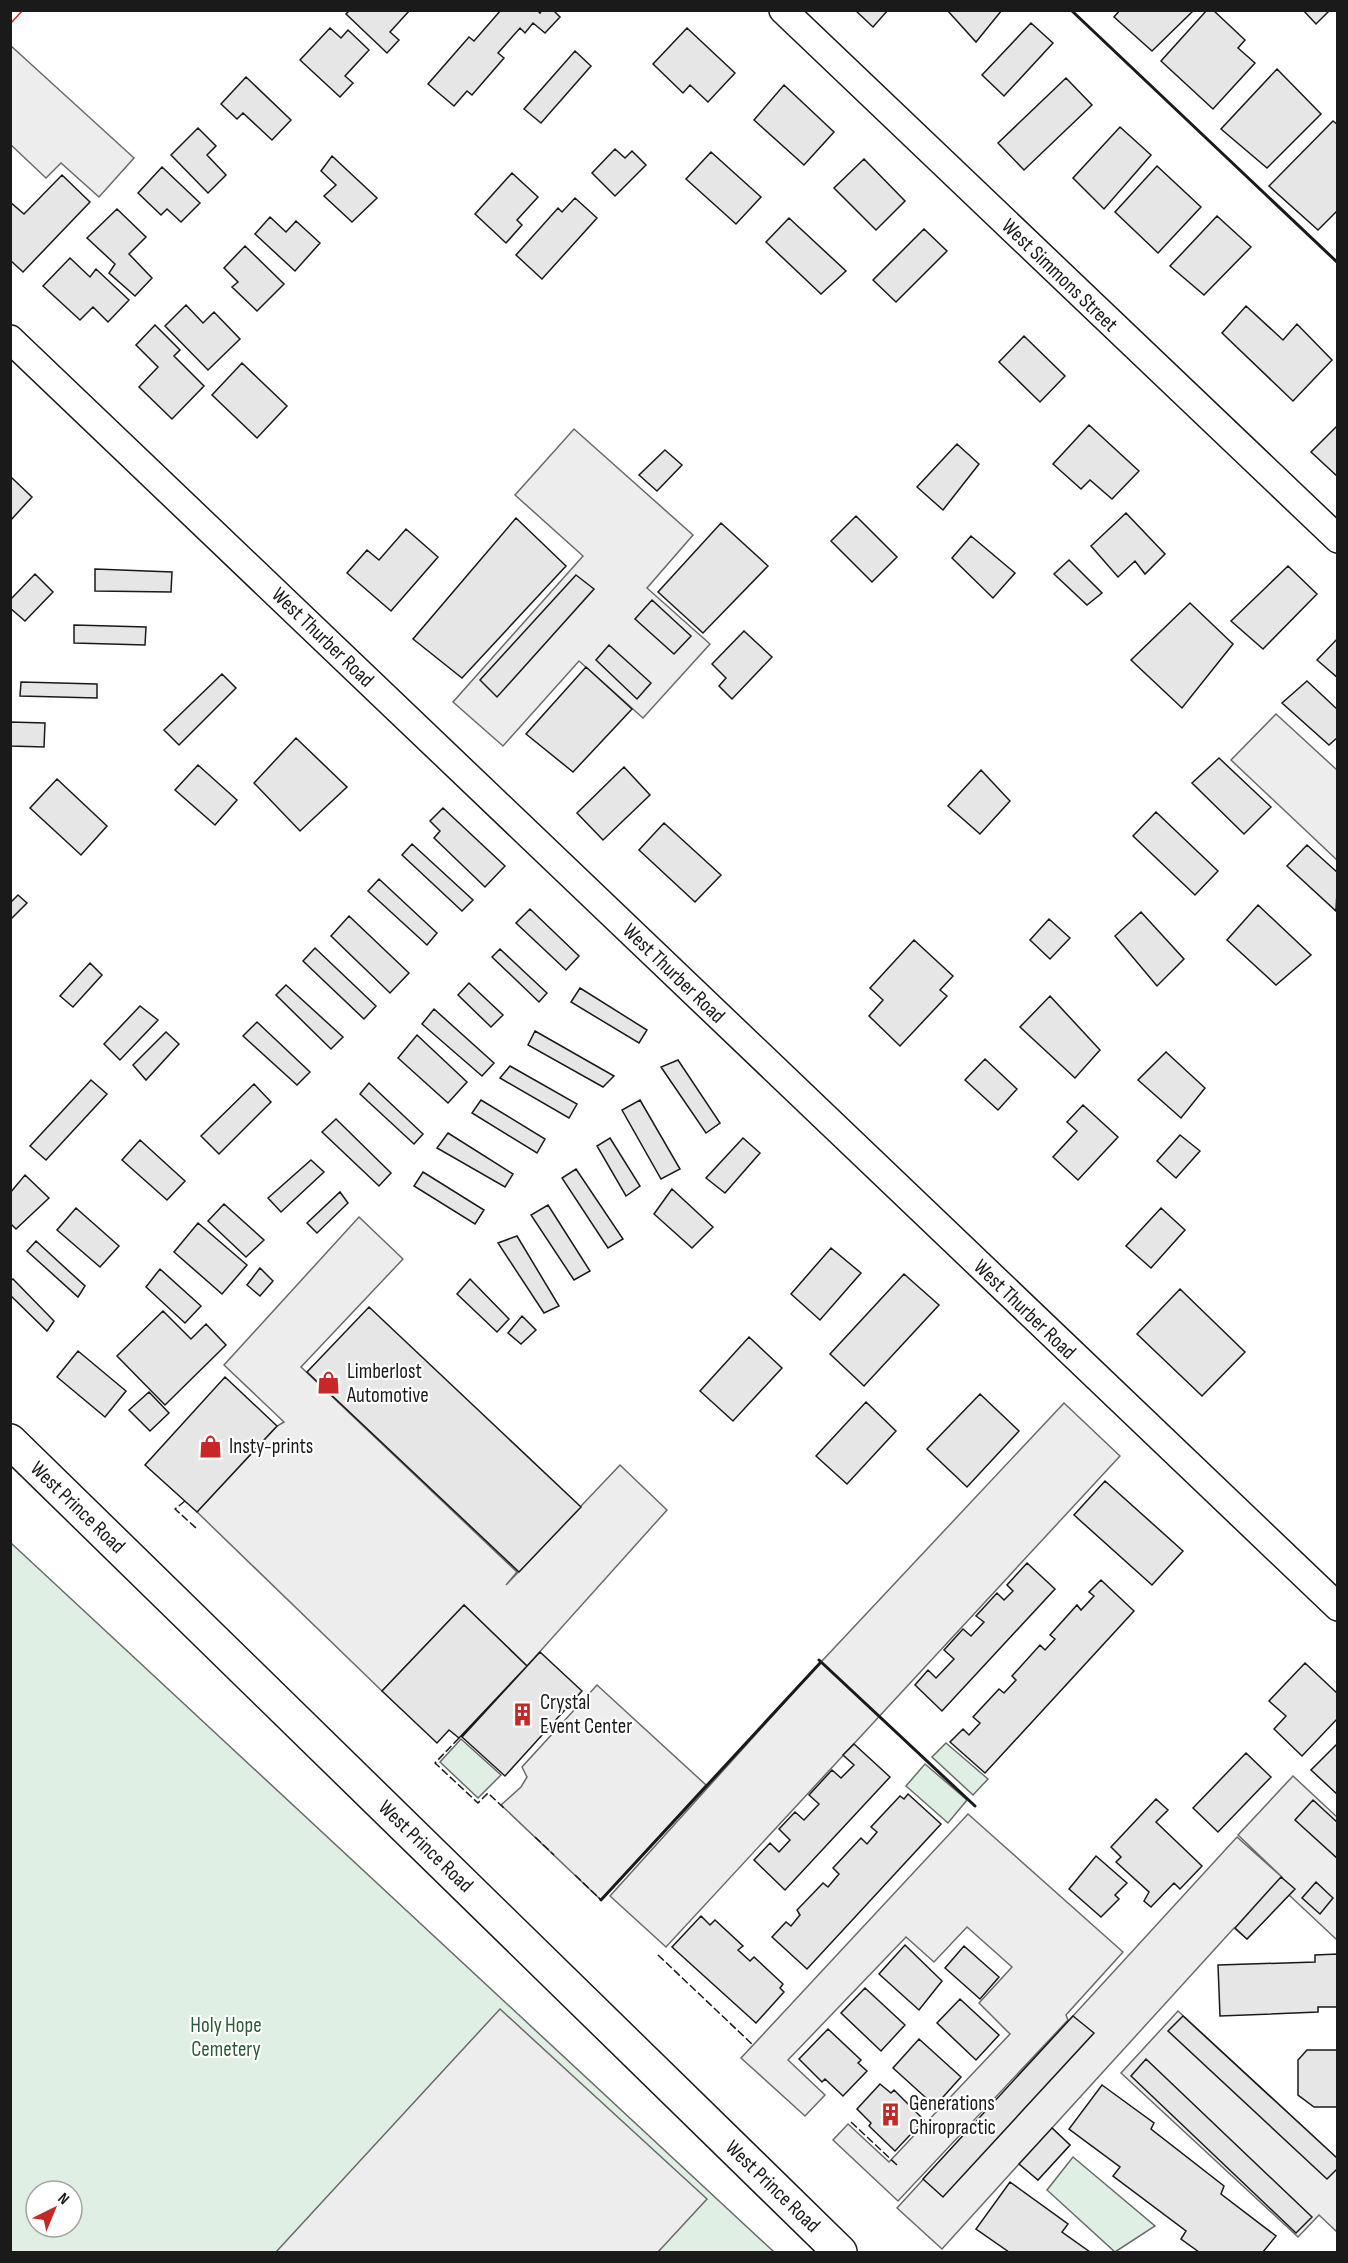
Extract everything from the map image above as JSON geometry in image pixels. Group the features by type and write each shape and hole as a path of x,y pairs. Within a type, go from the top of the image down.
{"main road":[{"name":"West Prince Road","path":"10,1441 840,2253"}],"street":[{"name":"West Simmons Street","path":"783,10 1338,539"},
{"name":"West Thurber Road","path":"10,339 1338,1607"}],"green space":[{"name":"Holy Hope Cemetery","path":"11,1543 774,2252 11,2252"},
{"path":"461,1739 501,1775 478,1798 440,1762"},
{"path":"946,1743 988,1779 973,1795 932,1757"},
{"path":"925,1764 967,1800 948,1823 906,1786"},
{"path":"1073,2157 1155,2226 1115,2252 1047,2190"}],"shaded area":[{"path":"10,45 134,158 99,197 61,163 46,178 11,145"},
{"path":"574,429 693,535 647,588 710,644 643,718 579,661 503,746 453,702 583,556 515,495"},
{"path":"1276,714 1337,770 1337,860 1231,760"},
{"path":"359,1217 403,1259 301,1367 517,1572 506,1585 620,1465 667,1510 527,1666 464,1605 382,1691 197,1512 277,1426 284,1422 224,1365"},
{"path":"1064,1403 1120,1456 666,1947 610,1896 821,1662"},
{"path":"597,1685 706,1785 601,1900 501,1805 521,1787 527,1777 522,1767"},
{"path":"1293,1776 1337,1817 1338,1937 1336,1939 1289,1895 1247,1939 1234,1928 1052,2128 1070,2145 1038,2180 1019,2164 942,2249 897,2208 1237,1837 1283,1878 1238,1835"},
{"path":"968,1814 1123,1952 1066,2015 1068,2020 898,2201 833,2140 848,2124 889,2162 1010,2034 979,2003 1012,1967 967,1927 934,1962 906,1937 788,2060 825,2095 805,2116 741,2058"},
{"path":"500,2009 707,2199 658,2252 276,2252"},
{"path":"1178,2011 1337,2158 1337,2232 1319,2215 1298,2237 1121,2073"}],"building":[{"path":"350,10 410,10 390,32 399,40 387,53 346,14"},
{"path":"501,10 537,10 540,13 542,10 553,10 560,17 545,33 533,23 525,33 520,28 498,53 504,58 472,95 467,91 454,106 428,84 469,37 474,41"},
{"path":"855,10 888,10 873,27"},
{"path":"947,10 1002,10 976,42"},
{"path":"1120,10 1194,10 1152,51 1114,17"},
{"path":"1207,10 1213,10 1245,40 1238,48 1255,63 1213,109 1161,61"},
{"path":"1303,10 1330,10 1316,24"},
{"path":"1031,23 1053,43 1004,96 982,75"},
{"path":"330,28 341,38 348,30 369,50 345,76 353,83 340,97 300,60"},
{"path":"687,28 735,73 708,102 690,85 683,93 653,64"},
{"path":"575,51 591,66 541,123 524,109"},
{"path":"1277,69 1321,114 1267,168 1221,129"},
{"path":"246,77 291,120 272,140 243,113 237,119 221,104"},
{"path":"1066,78 1092,105 1024,170 998,143"},
{"path":"784,85 834,132 804,165 754,120"},
{"path":"1333,121 1338,125 1338,210 1318,230 1269,186"},
{"path":"1120,127 1151,155 1104,209 1073,178"},
{"path":"198,128 216,146 207,155 226,175 208,193 171,155"},
{"path":"615,149 625,158 632,151 646,165 615,196 592,173"},
{"path":"711,152 761,197 736,224 686,179"},
{"path":"332,156 377,198 352,222 324,196 336,185 321,171"},
{"path":"864,159 905,201 876,230 834,188"},
{"path":"1157,166 1201,207 1158,253 1115,212"},
{"path":"162,167 200,203 181,222 167,209 161,215 138,193"},
{"path":"512,173 538,197 517,220 522,225 506,243 475,214"},
{"path":"62,175 90,202 23,272 10,260 10,202 24,214"},
{"path":"575,198 597,218 542,279 516,255 558,208 562,212"},
{"path":"117,209 146,237 129,254 152,278 135,296 109,273 115,264 87,238"},
{"path":"1217,216 1251,247 1204,295 1170,266"},
{"path":"270,217 286,232 296,221 320,243 295,271 255,234"},
{"path":"789,218 846,271 821,294 766,242"},
{"path":"924,229 947,251 896,302 873,280"},
{"path":"245,246 284,284 257,311 232,287 238,282 224,268"},
{"path":"70,258 90,277 96,269 129,300 108,322 93,307 80,320 43,286"},
{"path":"186,305 203,323 214,312 240,339 208,370 165,326"},
{"path":"1246,306 1283,340 1297,324 1332,360 1293,401 1222,333"},
{"path":"155,325 180,350 174,356 204,386 172,419 139,387 158,367 136,345"},
{"path":"1024,336 1065,376 1040,402 999,362"},
{"path":"242,363 287,406 257,438 212,395"},
{"path":"1089,425 1139,471 1112,499 1090,480 1081,489 1053,464"},
{"path":"1338,425 1338,477 1311,452"},
{"path":"957,444 979,464 943,510 917,487"},
{"path":"665,450 682,465 657,491 639,475"},
{"path":"12,478 32,497 10,521 10,480"},
{"path":"1126,513 1165,554 1145,574 1135,561 1118,577 1091,546"},
{"path":"856,516 897,557 872,582 831,541"},
{"path":"516,518 566,566 462,678 413,639"},
{"path":"721,523 768,566 703,633 658,592"},
{"path":"406,529 438,557 391,611 347,573 367,550 379,560"},
{"path":"971,536 1015,573 993,598 952,558"},
{"path":"1069,560 1102,593 1087,605 1054,574"},
{"path":"1288,566 1317,594 1263,649 1231,621"},
{"path":"95,569 172,572 171,592 95,591"},
{"path":"35,574 53,592 25,621 10,608 10,600"},
{"path":"576,575 594,589 497,697 480,680"},
{"path":"652,600 691,636 674,654 635,619"},
{"path":"1190,603 1233,644 1182,708 1131,660"},
{"path":"74,625 146,627 145,645 74,643"},
{"path":"744,631 772,657 732,699 719,686 726,678 712,664"},
{"path":"1338,638 1338,678 1317,660"},
{"path":"609,645 651,683 637,699 596,660"},
{"path":"586,667 632,709 573,772 526,734"},
{"path":"222,674 236,688 179,745 164,730"},
{"path":"1307,681 1338,710 1338,737 1329,745 1282,703"},
{"path":"21,682 97,684 97,698 20,696"},
{"path":"10,722 45,723 44,747 10,746"},
{"path":"296,738 347,787 300,831 254,783"},
{"path":"1219,758 1271,807 1244,834 1192,783"},
{"path":"198,765 237,800 215,825 175,790"},
{"path":"624,767 650,795 603,840 577,813"},
{"path":"981,770 1010,801 980,834 948,806"},
{"path":"57,779 107,826 81,855 30,808"},
{"path":"443,808 505,866 485,887 434,838 440,831 430,821"},
{"path":"1156,812 1218,871 1195,895 1133,836"},
{"path":"664,823 721,875 695,902 639,850"},
{"path":"412,844 473,900 462,911 402,855"},
{"path":"1307,845 1338,873 1336,911 1287,866"},
{"path":"379,879 437,933 427,945 368,891"},
{"path":"18,895 27,903 10,920 10,903"},
{"path":"1258,905 1311,955 1276,985 1227,940"},
{"path":"530,909 579,956 566,970 516,923"},
{"path":"1141,912 1184,959 1157,986 1115,936"},
{"path":"349,916 409,973 390,993 331,936"},
{"path":"1049,919 1070,938 1050,959 1030,940"},
{"path":"914,940 953,976 940,990 947,996 900,1046 869,1016 883,1000 870,988"},
{"path":"315,948 376,1006 364,1019 303,961"},
{"path":"500,949 547,993 539,1002 492,957"},
{"path":"90,963 102,975 73,1007 60,996"},
{"path":"469,983 503,1015 491,1027 458,995"},
{"path":"286,985 343,1037 331,1049 276,995"},
{"path":"580,988 647,1030 639,1043 571,1002"},
{"path":"1050,996 1100,1050 1075,1078 1020,1027"},
{"path":"140,1006 158,1020 120,1060 104,1044"},
{"path":"434,1009 494,1063 482,1076 422,1024"},
{"path":"257,1022 310,1072 297,1085 243,1036"},
{"path":"535,1031 614,1076 603,1087 528,1045"},
{"path":"166,1032 179,1044 146,1080 133,1065"},
{"path":"417,1035 467,1082 448,1103 398,1058"},
{"path":"1166,1052 1205,1088 1181,1118 1138,1080"},
{"path":"985,1059 1017,1089 998,1110 965,1080"},
{"path":"678,1060 720,1123 706,1133 661,1067"},
{"path":"510,1066 577,1104 569,1118 500,1078"},
{"path":"91,1080 107,1094 46,1160 30,1146"},
{"path":"369,1083 423,1134 414,1144 360,1094"},
{"path":"254,1084 271,1102 219,1154 201,1136"},
{"path":"481,1100 545,1139 537,1153 472,1113"},
{"path":"640,1100 680,1169 661,1179 622,1110"},
{"path":"1083,1105 1118,1137 1078,1180 1053,1157 1077,1131 1067,1122"},
{"path":"336,1119 391,1173 379,1186 322,1132"},
{"path":"448,1133 513,1174 505,1187 437,1148"},
{"path":"1180,1135 1200,1151 1176,1178 1157,1161"},
{"path":"610,1138 640,1186 626,1196 597,1146"},
{"path":"743,1138 760,1153 725,1193 706,1178"},
{"path":"140,1140 185,1181 167,1200 122,1160"},
{"path":"311,1160 324,1172 281,1212 268,1198"},
{"path":"576,1169 623,1239 608,1248 562,1178"},
{"path":"423,1172 484,1210 475,1224 414,1186"},
{"path":"25,1175 49,1198 16,1229 10,1223 10,1193"},
{"path":"672,1189 713,1227 692,1248 654,1214"},
{"path":"340,1192 348,1203 317,1233 307,1223"},
{"path":"224,1204 264,1240 246,1257 208,1221"},
{"path":"548,1205 590,1271 574,1280 531,1215"},
{"path":"76,1208 119,1246 100,1267 57,1230"},
{"path":"1161,1208 1185,1230 1151,1268 1126,1246"},
{"path":"198,1223 247,1265 222,1294 174,1252"},
{"path":"517,1236 559,1306 544,1313 498,1243"},
{"path":"36,1241 85,1286 78,1297 27,1251"},
{"path":"831,1248 861,1273 820,1320 791,1294"},
{"path":"260,1268 273,1281 260,1296 247,1285"},
{"path":"160,1269 201,1306 185,1323 146,1287"},
{"path":"904,1274 939,1305 864,1386 830,1354"},
{"path":"13,1279 54,1321 47,1331 10,1295 10,1281"},
{"path":"470,1279 509,1319 497,1332 457,1294"},
{"path":"1180,1289 1245,1352 1202,1396 1137,1334"},
{"path":"369,1307 581,1507 519,1572 307,1372"},
{"path":"163,1311 191,1339 206,1324 226,1345 165,1405 117,1356"},
{"path":"522,1316 536,1330 521,1344 508,1333"},
{"path":"749,1337 782,1368 733,1421 700,1391"},
{"path":"78,1351 126,1391 105,1417 57,1377"},
{"name":"Insty-prints","path":"225,1377 277,1426 197,1512 145,1465"},
{"path":"149,1392 169,1413 150,1431 129,1410"},
{"path":"980,1394 1019,1431 967,1487 927,1449"},
{"path":"866,1402 896,1431 847,1484 816,1456"},
{"path":"1105,1481 1183,1551 1152,1585 1074,1515"},
{"path":"1027,1563 1055,1589 942,1711 915,1685 928,1670 936,1678 954,1659 944,1650 963,1629 971,1636 984,1622 976,1616 997,1593 1004,1600 1013,1591 1007,1585"},
{"path":"1101,1580 1134,1611 985,1773 950,1742 963,1729 969,1735 980,1723 973,1717 999,1689 1004,1693 1016,1680 1012,1676 1040,1645 1045,1650 1055,1639 1050,1635 1077,1605 1081,1610 1094,1596 1089,1592"},
{"path":"464,1605 527,1666 459,1738 449,1730 437,1743 382,1691"},
{"name":"Crystal Event Center","path":"540,1652 582,1691 505,1776 462,1737"},
{"path":"1305,1663 1338,1694 1338,1718 1302,1756 1274,1729 1286,1716 1269,1701"},
{"path":"1338,1743 1338,1795 1311,1770"},
{"path":"854,1744 890,1777 785,1890 754,1860 770,1843 779,1852 790,1840 779,1829 795,1812 804,1820 819,1804 809,1795 832,1770 841,1778 854,1765 843,1755"},
{"path":"1246,1753 1271,1777 1218,1832 1193,1808"},
{"path":"908,1794 941,1824 807,1969 772,1937 786,1922 791,1926 800,1915 797,1910 823,1883 828,1887 839,1874 833,1868 861,1838 867,1844 877,1832 871,1827 900,1796 904,1799"},
{"path":"1156,1799 1168,1810 1156,1822 1202,1866 1180,1889 1174,1883 1151,1907 1144,1901 1149,1892 1116,1862 1121,1857 1111,1847"},
{"path":"1313,1800 1338,1823 1338,1859 1295,1820"},
{"path":"1096,1856 1127,1883 1115,1895 1119,1899 1101,1917 1069,1889"},
{"path":"1281,1877 1295,1889 1247,1939 1235,1928"},
{"path":"1316,1882 1333,1898 1320,1914 1302,1898"},
{"path":"701,1916 710,1925 715,1920 743,1946 738,1950 750,1961 754,1957 783,1984 780,1988 784,1992 756,2023 672,1947"},
{"path":"905,1945 942,1981 919,2010 879,1974"},
{"path":"964,1946 999,1977 980,1999 945,1968"},
{"path":"1338,1954 1338,2007 1318,2007 1318,2012 1220,2016 1218,1965 1315,1962 1315,1955"},
{"path":"865,1988 905,2025 881,2051 841,2013"},
{"path":"960,1999 999,2035 976,2060 937,2023"},
{"path":"1073,2016 1094,2033 943,2197 923,2179"},
{"path":"1183,2016 1338,2159 1338,2168 1327,2179 1168,2031"},
{"path":"828,2029 861,2060 858,2063 867,2071 843,2096 825,2079 822,2082 799,2059"},
{"path":"919,2039 961,2077 935,2106 893,2068"},
{"path":"1307,2050 1338,2050 1338,2107 1314,2107 1298,2095 1298,2060"},
{"path":"1146,2059 1312,2217 1296,2233 1131,2076"},
{"name":"Generations Chiropractic","path":"880,2084 891,2093 894,2090 924,2120 895,2151 869,2126 871,2123 857,2109"},
{"path":"1102,2085 1154,2123 1151,2129 1224,2186 1221,2194 1276,2236 1263,2252 1199,2252 1181,2239 1186,2231 1113,2176 1120,2167 1069,2129"},
{"path":"1052,2128 1070,2145 1038,2180 1019,2164"},
{"path":"1010,2182 1068,2224 1062,2232 1090,2252 1009,2252 976,2229"}],"fence":[{"path":"185,1501 175,1509 196,1528"},
{"path":"459,1738 435,1763 478,1803 488,1793 505,1809"},
{"path":"535,1837 554,1855"},
{"path":"575,1875 601,1900"},
{"path":"658,1955 753,2045"},
{"path":"851,2122 898,2166"}],"wall":[{"path":"1071,10 1338,263"},
{"path":"819,1660 975,1806"},
{"path":"601,1900 821,1662"}],"power":[{"path":"10,24 23,10"}],"place":[{"name":"Limberlost Automotive","path":"329,1383"},
{"name":"Insty-prints","path":"211,1446"},
{"name":"Crystal Event Center","path":"522,1714"},
{"name":"Generations Chiropractic","path":"891,2115"}]}
